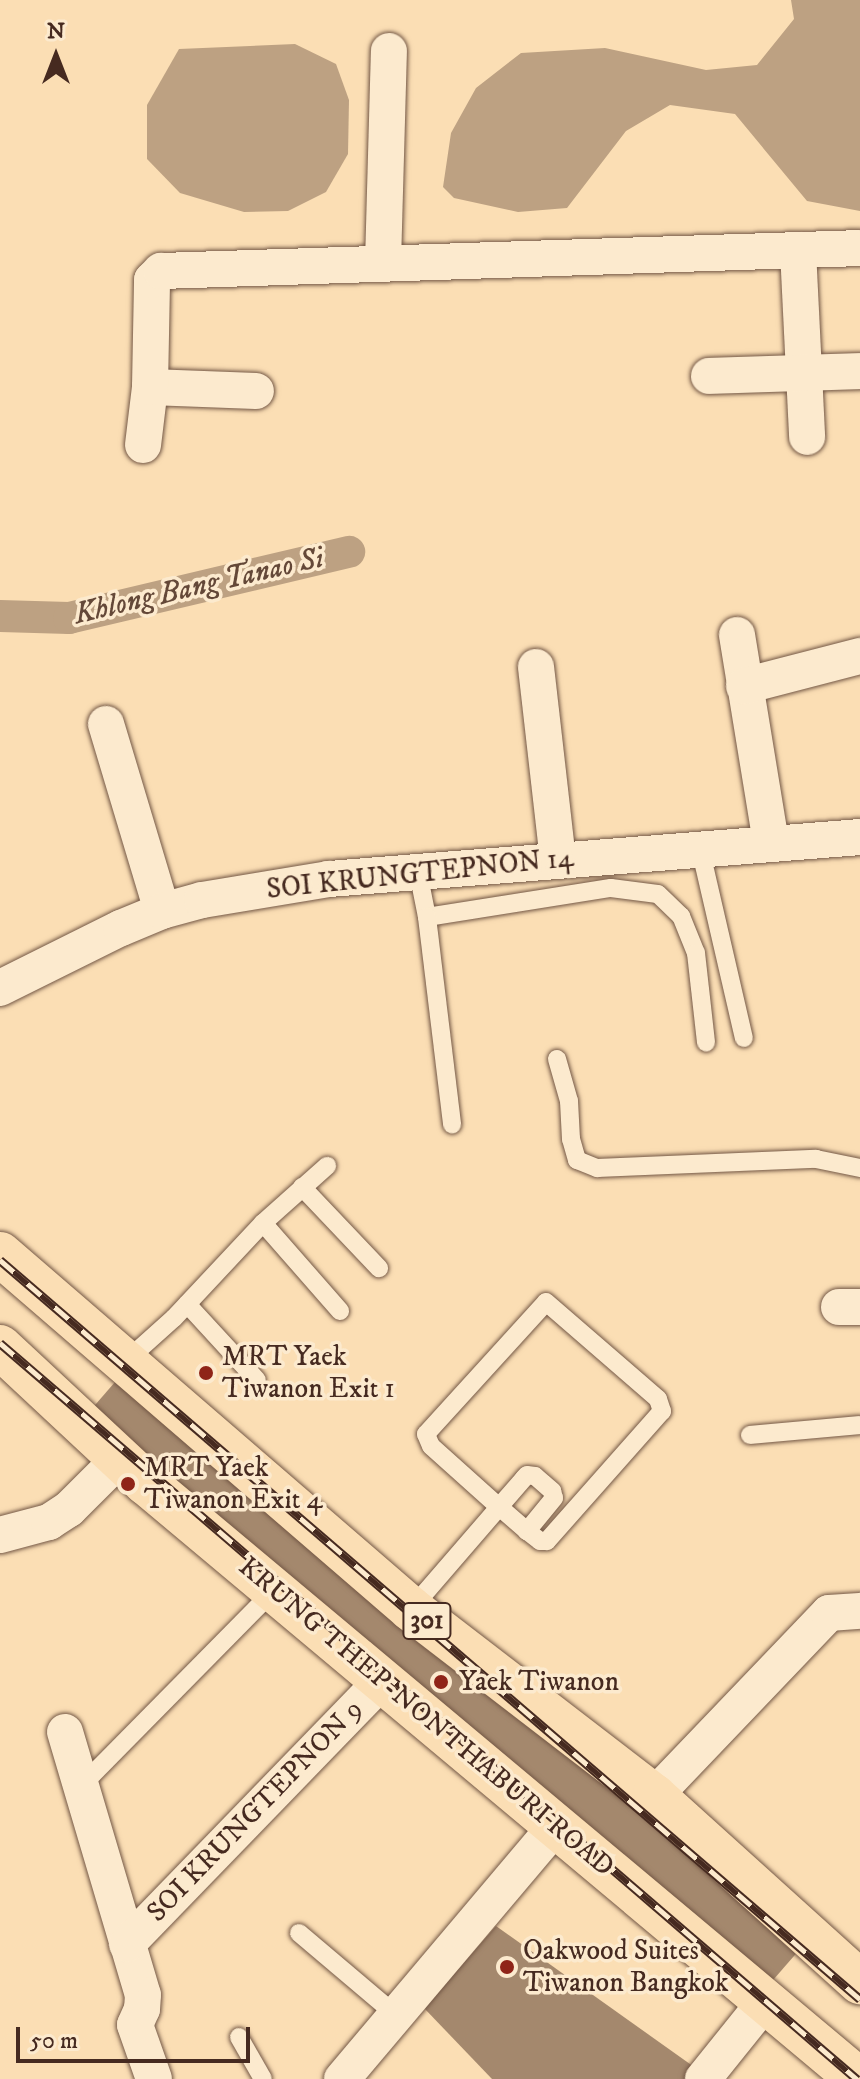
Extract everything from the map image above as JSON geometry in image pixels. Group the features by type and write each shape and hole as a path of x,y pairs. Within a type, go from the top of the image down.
{"main road":[{"name":"301","path":"0,1254 411,1609 654,1796 860,1982"},
{"name":"KRUNG THEP-NONTHABURI ROAD","path":"0,1347 146,1483 384,1679 554,1828 858,2079"}],"street":[{"path":"383,263 389,51"},
{"path":"143,445 150,387 152,280 161,271 860,248"},
{"path":"798,250 807,437"},
{"path":"709,376 860,371"},
{"path":"150,387 256,391"},
{"path":"737,635 771,843"},
{"path":"744,686 860,656"},
{"path":"536,667 558,859"},
{"path":"106,724 162,911"},
{"name":"SOI KRUNGTEPNON 14","path":"0,988 162,911 329,879 860,837"},
{"path":"0,1535 49,1522 69,1509 121,1457"},
{"path":"654,1796 829,1613 860,1611"},
{"name":"SOI KRUNGTEPNON 9","path":"127,1944 384,1679"},
{"path":"65,1732 83,1784 143,1995 136,2033 154,2079"},
{"path":"342,2079 554,1828"},
{"path":"703,2079 765,2002"}],"lane":[{"path":"700,848 744,1038"},
{"path":"418,872 427,917 452,1124"},
{"path":"427,917 611,888 658,894 681,916 696,953 706,1042"},
{"path":"557,1059 569,1101 571,1139 577,1160 597,1168 816,1159 860,1168"},
{"path":"126,1361 187,1304 263,1223 327,1166"},
{"path":"302,1187 379,1268"},
{"path":"263,1223 340,1311"},
{"path":"551,1303 658,1399 662,1411 547,1541 540,1541 499,1507 431,1446 426,1434 539,1307 551,1303"},
{"path":"187,1304 257,1380"},
{"path":"750,1435 860,1425"},
{"path":"411,1609 527,1475 535,1476 552,1491 554,1498 527,1531"},
{"path":"83,1784 275,1589"},
{"path":"299,1933 396,2015"},
{"path":"239,2037 263,2079"}],"shaded area":[{"path":"791,0 860,0 860,211 807,201 735,114 670,105 626,131 567,208 518,212 454,198 443,187 451,133 476,88 521,53 605,48 706,70 757,65 794,19"},
{"path":"295,44 336,64 349,100 348,154 326,192 288,211 244,212 180,193 147,159 147,105 179,49"}],"building":[{"name":"Yaek Tiwanon","path":"135,1359 806,1942 746,2011 75,1428"},
{"name":"Oakwood Suites Tiwanon Bangkok","path":"496,1926 704,2074 699,2079 492,2079 424,2008"}],"waterway":[{"name":"Khlong Bang Tanao Si","path":"0,616 69,618 349,552"}],"railway":[{"path":"0,1260 860,1999"},
{"path":"0,1343 857,2079"}],"place":[{"name":"MRT Yaek Tiwanon Exit 1","path":"206,1373"},
{"name":"MRT Yaek Tiwanon Exit 4","path":"128,1484"},
{"name":"Yaek Tiwanon","path":"441,1682"},
{"name":"Oakwood Suites Tiwanon Bangkok","path":"507,1967"}]}
